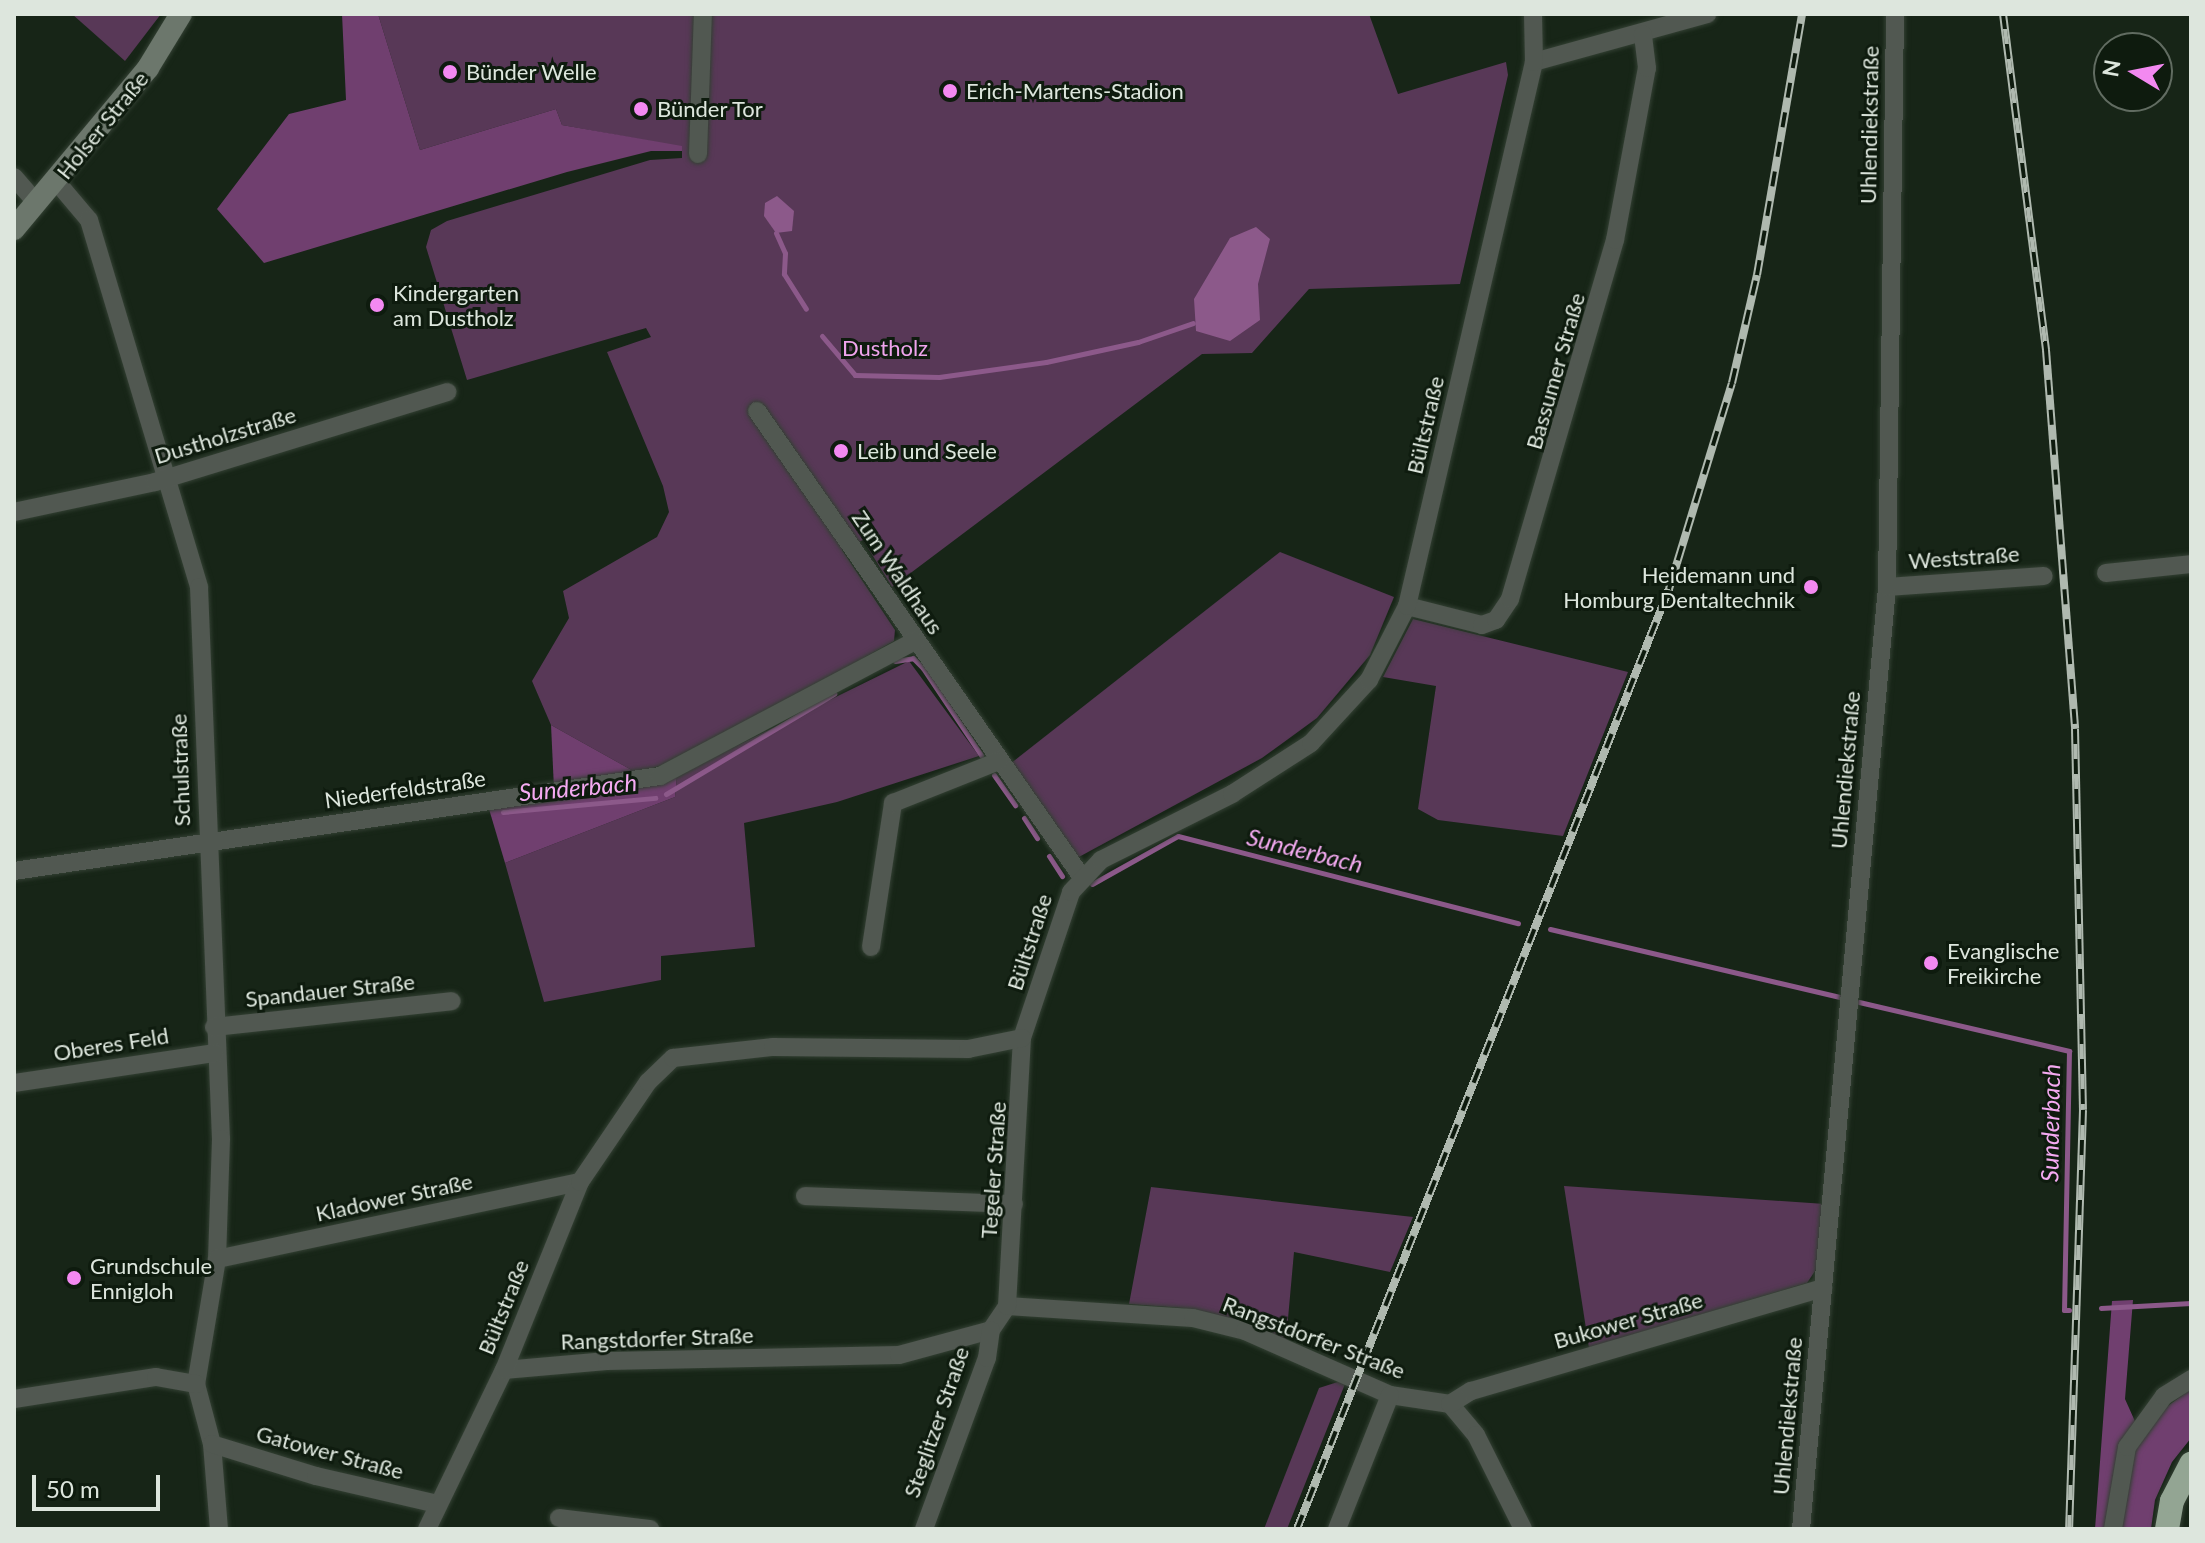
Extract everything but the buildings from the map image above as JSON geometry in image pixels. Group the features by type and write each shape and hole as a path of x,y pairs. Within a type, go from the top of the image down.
{"highway":[{"path":"2167,1529 2172,1501 2191,1464"},
{"path":"2179,1529 2191,1483"}],"main road":[{"name":"Holser Straße","path":"14,229 148,68 181,14"}],"street":[{"path":"698,154 703,14"},
{"name":"Bültstraße","path":"427,1529 504,1370 580,1182 648,1082 673,1058 773,1047 968,1049 1022,1038 1071,892 1081,876 1101,860 1257,780 1311,743 1369,680 1407,606 1534,62 1533,14"},
{"path":"1534,62 1707,14"},
{"name":"Uhlendiekstraße","path":"1801,1529 1887,587 1895,14"},
{"name":"Bassumer Straße","path":"1407,606 1482,625 1496,620 1510,599 1615,240 1647,68 1643,34"},
{"path":"14,177 37,203"},
{"name":"Schulstraße","path":"56,181 89,220 199,587 206,843 221,1139 217,1259 196,1384 212,1444"},
{"name":"Dustholzstraße","path":"14,512 168,478 447,392"},
{"name":"Zum Waldhaus","path":"757,411 1081,876"},
{"path":"2106,573 2191,564"},
{"name":"Weststraße","path":"1887,587 2044,576"},
{"name":"Niederfeldstraße","path":"14,871 660,776 915,641"},
{"path":"871,947 893,803 999,761"},
{"name":"Spandauer Straße","path":"214,1027 452,1001"},
{"name":"Tegeler Straße","path":"1007,1306 1022,1038"},
{"name":"Oberes Feld","path":"14,1083 215,1053"},
{"name":"Kladower Straße","path":"217,1259 580,1182"},
{"path":"805,1196 1014,1204"},
{"name":"Bukower Straße","path":"1450,1404 1471,1391 1823,1288"},
{"path":"991,1330 1007,1306"},
{"name":"Rangstdorfer Straße","path":"1007,1306 1193,1318 1245,1331 1390,1395 1450,1404"},
{"name":"Rangstdorfer Straße","path":"504,1370 607,1361 899,1355 991,1330"},
{"name":"Steglitzer Straße","path":"924,1529 987,1358 991,1330"},
{"path":"14,1399 156,1377 196,1384"},
{"path":"2113,1529 2127,1447 2164,1396 2191,1379"},
{"path":"1337,1529 1390,1395"},
{"path":"1450,1404 1476,1435 1523,1529"},
{"path":"212,1444 219,1529"},
{"name":"Gatower Straße","path":"212,1444 316,1476 437,1504"},
{"path":"559,1518 650,1529"}],"green space":[{"path":"72,14 161,14 125,61"},
{"name":"Dustholz","path":"378,14 1369,14 1398,94 1506,62 1508,75 1460,284 1309,289 1252,353 1202,354 892,587 863,540 842,550 895,630 894,641 682,759 637,773 551,725 532,681 569,618 563,591 657,537 669,512 663,486 607,352 651,337 646,328 467,380 426,247 431,230 447,221 650,160 682,158 682,147 562,125 556,109 420,150"},
{"path":"1280,552 1394,597 1370,655 1317,718 1262,758 1077,858 1010,764"},
{"path":"1413,619 1628,672 1563,836 1438,820 1418,809 1436,686 1383,677"},
{"path":"909,661 979,756 837,802 744,823 755,947 661,956 661,980 544,1002 505,863 675,797 677,775"},
{"path":"1564,1186 1825,1204 1817,1268 1807,1283 1589,1348"},
{"path":"1151,1187 1413,1217 1390,1272 1294,1252 1286,1341 1245,1323 1182,1308 1129,1304"},
{"path":"1347,1379 1287,1529 1264,1529 1319,1388"}],"shaded area":[{"path":"342,14 378,14 420,150 556,109 562,125 682,146 682,151 651,151 567,172 264,263 217,209 289,114 346,100"},
{"path":"777,196 794,211 792,231 776,233 764,216 765,203"},
{"path":"1256,227 1270,239 1258,284 1260,320 1230,341 1196,331 1194,299 1230,238"},
{"path":"551,725 637,773 554,789"},
{"path":"677,775 675,797 505,863 489,809"},
{"path":"2133,1300 2125,1399 2142,1437 2158,1413 2191,1389 2191,1438 2172,1462 2155,1500 2151,1529 2095,1529 2112,1301"}],"waterway":[{"path":"776,233 785,253 784,274 806,309"},
{"path":"822,336 855,375 939,377 1046,362 1138,342 1193,323"},
{"name":"Sunderbach","path":"895,661 913,658 923,668 981,755"},
{"name":"Sunderbach","path":"666,794 834,694"},
{"name":"Sunderbach","path":"994,775 1015,805"},
{"name":"Sunderbach","path":"503,812 655,798"},
{"name":"Sunderbach","path":"1024,818 1037,838"},
{"name":"Sunderbach","path":"1092,884 1178,836 1518,923"},
{"name":"Sunderbach","path":"1049,856 1062,876"},
{"name":"Sunderbach","path":"1550,929 1844,998"},
{"name":"Sunderbach","path":"1859,1002 2069,1051 2064,1310 2069,1310"},
{"name":"Sunderbach","path":"2101,1308 2191,1303"}],"railway":[{"path":"1297,1529 1669,589 1732,383 1757,275 1802,14"},
{"path":"2003,14 2046,350 2075,729 2083,1110 2069,1529"}],"place":[{"name":"Bünder Welle","path":"450,72"},
{"name":"Erich-Martens-Stadion","path":"950,91"},
{"name":"Bünder Tor","path":"641,109"},
{"name":"Kindergarten am Dustholz","path":"377,305"},
{"name":"Leib und Seele","path":"841,451"},
{"name":"Heidemann und Homburg Dentaltechnik","path":"1811,587"},
{"name":"Evanglische Freikirche","path":"1931,963"},
{"name":"Grundschule Ennigloh","path":"74,1278"}]}
